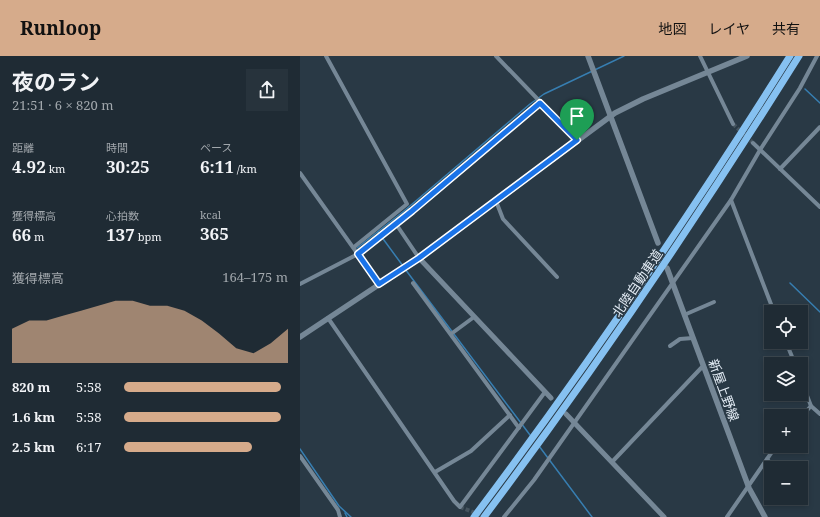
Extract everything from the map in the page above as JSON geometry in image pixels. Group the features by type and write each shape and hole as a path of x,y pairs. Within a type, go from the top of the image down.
{"highway":[{"name":"北陸自動車道","path":"474,517 602,342 707,186 790,56"},
{"name":"北陸自動車道","path":"484,517 561,413 647,290 800,56"}],"main road":[{"path":"588,56 658,243"},
{"path":"300,337 419,258 611,116 643,99 747,56"},
{"name":"新屋上野線","path":"667,268 749,488 765,517"}],"street":[{"path":"326,56 407,204 354,247"},
{"path":"496,56 577,140"},
{"path":"700,56 733,124"},
{"path":"504,517 534,480 731,200 760,150 800,88 817,56"},
{"path":"300,284 358,254 540,103"},
{"path":"780,169 820,127"},
{"path":"753,143 820,207"},
{"path":"300,173 379,284"},
{"path":"731,200 771,305"},
{"path":"496,201 503,220 557,278"},
{"path":"396,224 419,258 551,398"},
{"path":"413,283 519,428"},
{"path":"684,315 714,302"},
{"path":"451,334 474,317"},
{"path":"328,318 454,501 460,507 545,392"},
{"path":"670,346 680,339 693,338"},
{"path":"612,462 703,366"},
{"path":"808,398 811,406 820,414"},
{"path":"808,409 811,406"},
{"path":"566,414 664,517"},
{"path":"435,472 471,451 510,415"},
{"path":"727,517 749,488 771,453"},
{"path":"300,456 338,510 340,517"}],"waterway":[{"path":"357,248 404,211 530,104 544,94 624,56"},
{"path":"805,89 820,103"},
{"path":"378,232 403,266"},
{"path":"405,269 530,435"},
{"path":"790,283 820,312"},
{"path":"539,446 592,517"},
{"path":"300,449 339,506 351,517"},
{"path":"345,513 347,517"}],"tunnel":[{"path":"733,124 753,143"},
{"path":"460,507 486,517"}],"route":[{"path":"540,103 577,140 419,258 379,284 358,254 412,211 540,103"}]}
